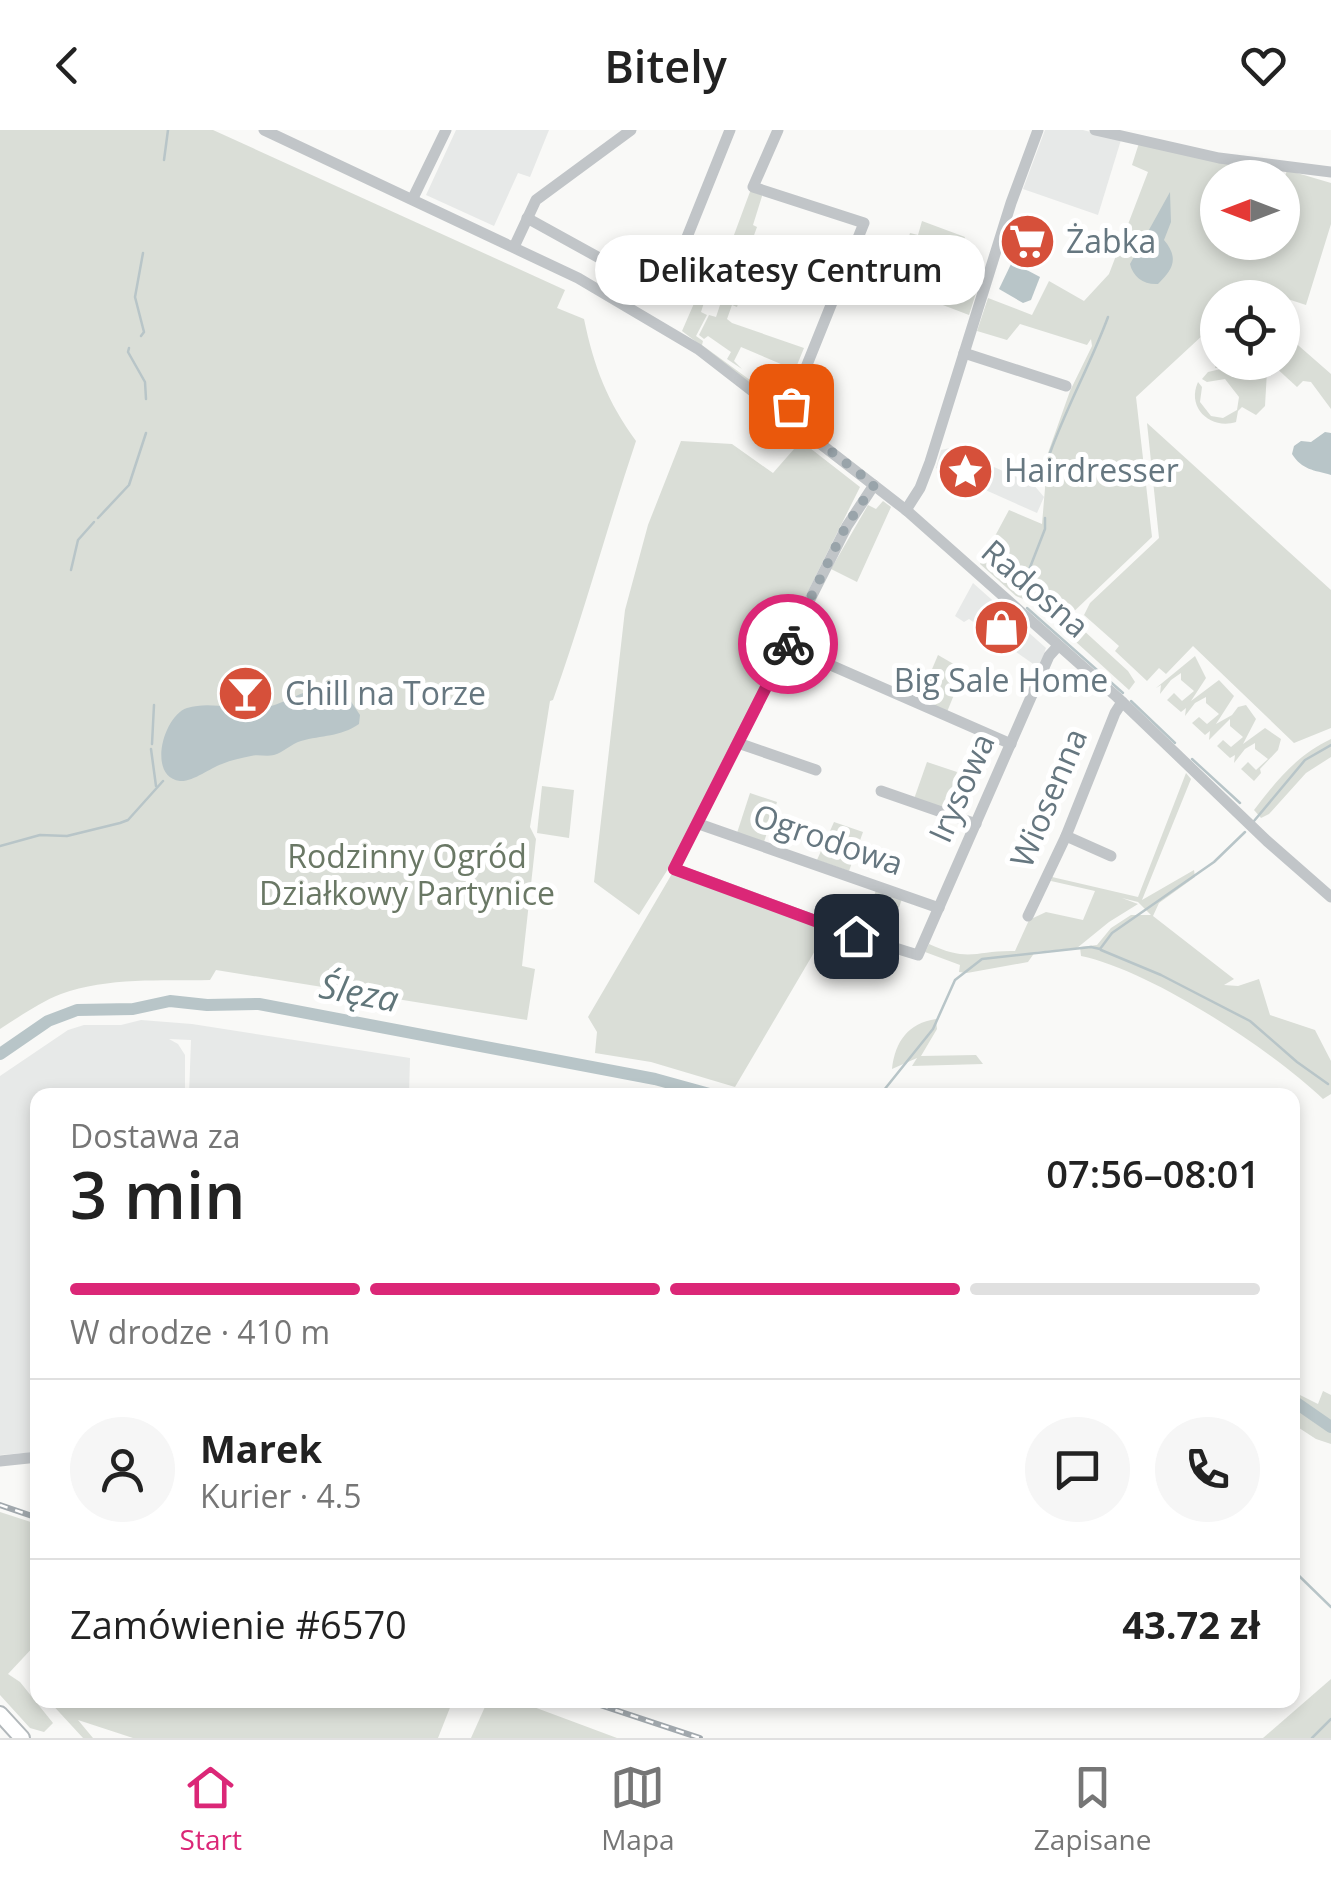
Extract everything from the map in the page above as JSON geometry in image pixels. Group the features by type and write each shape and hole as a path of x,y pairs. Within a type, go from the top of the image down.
{"main road":[{"path":"0,1714 22,1738"},
{"path":"0,1726 11,1738"}],"street":[{"name":"Radosna","path":"264,130 582,280 681,339 906,510 1122,702 1331,897"},
{"path":"413,198 446,130"},
{"path":"514,246 536,200 631,130"},
{"path":"527,218 662,289 667,287 730,130"},
{"path":"778,130 753,186 864,223 786,416"},
{"path":"906,510 930,462 1011,203 1038,130"},
{"path":"1095,130 1232,160 1331,172"},
{"path":"964,352 1066,386"},
{"path":"699,824 846,526 874,485"},
{"path":"787,646 1011,744"},
{"name":"Irysowa","path":"699,824 674,869 856,936 918,954 1049,656 1058,646"},
{"name":"Wiosenna","path":"1028,916 1122,702"},
{"path":"738,743 816,770"},
{"path":"881,791 976,824"},
{"name":"Ogrodowa","path":"699,824 939,908"},
{"path":"1066,836 1111,856"},
{"path":"0,1460 30,1457"}],"shaded area":[{"path":"456,130 549,130 530,177 518,173 494,226 426,195"},
{"path":"1045,130 1083,130 1121,140 1098,215 1023,189"},
{"path":"1170,192 1171,222 1164,240 1172,253 1172,264 1158,284 1144,282 1130,264"},
{"path":"1012,262 1040,277 1031,300 1023,303 999,289"},
{"path":"1325,432 1331,433 1331,475 1304,466 1292,454 1301,441 1311,442"},
{"path":"950,448 1033,484 1044,497 1037,513 936,468 941,450"},
{"name":"Big Sale Home","path":"973,583 1046,648 1039,668 969,619 964,622 955,616"},
{"path":"313,690 350,700 360,715 359,724 338,734 301,741 274,755 229,761 185,781 170,777 164,769 161,758 166,734 178,713 187,708 263,708"},
{"path":"141,1020 192,1024 410,1058 409,1088 189,1088 191,1040 169,1039 185,1055 185,1088 30,1088 30,1453 0,1455 0,1076 68,1030 84,1025 121,1025"}],"green space":[{"path":"0,130 213,130 565,290 557,308 584,319 603,383 636,441 550,701 530,827 536,839 522,966 535,969 527,1020 216,970 210,980 135,981 79,989 45,1001 0,1029"},
{"path":"1139,143 1215,160 1200,160 1200,260 1300,260 1300,174 1331,183 1331,224 1306,305 1300,303 1300,280 1200,280 1200,338 1136,397 1152,537 1067,618 1072,621 1066,629 1069,631 1074,624 1082,629 1128,671 1135,682 1129,690 1033,603 1016,596 980,564 1009,510 1042,524 1048,453 1070,391 1092,346 1091,339 1087,345 1020,324 1007,340 977,331 988,298 1032,315 1049,281 1084,301 1109,274 1148,172 1132,165"},
{"path":"751,189 763,193 753,225 757,227 732,296 708,290 701,312 707,315 696,336 703,341 702,345 783,404 780,406 682,331 702,285 714,289"},
{"path":"922,221 965,237 954,267 959,270 954,285 976,293 969,315 893,286 910,233 918,235"},
{"path":"756,248 820,266 807,300 744,278 749,265 754,264 763,275 770,271 787,273 790,282 799,278 795,270 770,269 767,262 754,262"},
{"path":"722,299 738,304 732,305 727,319 732,323 804,348 795,370 741,347 734,361 742,369 727,359 731,352 708,336 704,339 699,335 709,315 716,317"},
{"path":"1300,347 1331,374 1331,409 1311,382 1303,381 1297,387 1289,380 1300,380"},
{"path":"1226,380 1266,380 1265,406 1256,415 1242,407 1236,422 1227,424 1203,415 1195,392 1198,382 1202,387 1200,402 1211,416 1223,418 1237,410 1239,397"},
{"path":"1147,423 1331,590 1331,728 1294,743 1193,646 1166,674 1159,668 1147,681 1115,651 1119,646 1084,615 1090,603 1159,538"},
{"name":"Rodzinny Ogród Działkowy Partynice","path":"681,441 732,444 773,473 801,441 860,487 675,858 639,915 594,882 625,610 648,525"},
{"path":"883,501 891,507 857,582 831,569 868,505 876,509"},
{"path":"938,655 964,670 947,712 919,700"},
{"path":"1195,656 1206,678 1191,701 1219,680 1234,696 1216,724 1246,705 1256,719 1243,744 1265,728 1281,739 1278,750 1254,781 1241,769 1248,762 1256,770 1268,759 1255,749 1255,743 1234,763 1235,755 1230,758 1217,746 1223,740 1231,747 1243,737 1230,726 1230,719 1209,740 1210,731 1205,735 1192,723 1199,717 1207,724 1219,714 1206,703 1206,697 1185,716 1186,708 1181,712 1167,700 1174,693 1182,701 1194,691 1181,680 1181,673 1160,694 1161,685 1156,688"},
{"path":"1331,739 1331,757 1306,773 1261,818 1254,810 1279,779 1307,753"},
{"path":"927,762 957,772 945,809 914,799"},
{"path":"1186,773 1191,779 1142,900 1194,870 1195,877 1159,903 1153,916 1234,979 1224,985 1238,986 1259,979 1270,1015 1315,1030 1331,1061 1331,1094 1323,1099 1209,1014 1141,977 1081,956 1080,947 1097,945 1111,928 1131,915 1151,915 1138,902 1122,898 1138,904 1077,948 1035,952 1028,962 967,973 959,972 960,965 925,952 929,944 964,954 1015,951 1029,920 1046,912 1083,920 1095,891 1051,881 1052,877 1138,897"},
{"path":"542,786 574,790 569,838 537,833"},
{"path":"750,793 777,802 764,842 737,833"},
{"path":"834,822 863,832 849,871 817,860"},
{"path":"673,872 829,927 735,1087 651,1062 595,1053 597,1032 588,1017"},
{"path":"876,890 902,899 888,939 829,918 836,899 869,911"},
{"path":"936,1019 937,1029 921,1056 976,1055 983,1064 912,1066 917,1058 892,1069 896,1050 905,1035"},
{"path":"1323,1391 1331,1395 1331,1444 1300,1429 1300,1395 1318,1404"},
{"path":"0,1512 30,1522 30,1650 8,1674 30,1694 30,1708 41,1708 53,1723 44,1732 30,1728 0,1695"},
{"path":"1331,1679 1331,1738 1263,1738 1300,1708"},
{"path":"55,1708 450,1708 438,1738 133,1738 78,1720 93,1738 83,1738"},
{"path":"484,1708 536,1708 617,1738 471,1738"}],"waterway":[{"path":"164,160 168,130"},
{"path":"141,336 144,332 135,297 143,253"},
{"path":"1050,453 1108,317"},
{"path":"129,348 145,382 146,399"},
{"path":"98,518 129,485 146,433"},
{"path":"1020,593 1045,529 1045,518"},
{"path":"71,570 78,540 94,522"},
{"path":"1027,608 1123,693"},
{"path":"1131,701 1175,743"},
{"path":"152,744 154,705"},
{"path":"1254,821 1305,760 1331,745"},
{"path":"151,749 156,786"},
{"path":"1192,759 1240,803"},
{"path":"0,846 40,835 67,836 128,820 163,781"},
{"path":"886,1088 933,1029 955,980 982,959 1100,949 1112,933 1214,862 1245,832"},
{"path":"1101,950 1161,975 1250,1021 1328,1084"},
{"name":"Ślęza","path":"0,1054 48,1021 77,1010 133,1009 170,1001 259,1004 688,1088"},
{"name":"Ślęza","path":"1300,1406 1331,1427"},
{"path":"1300,1577 1331,1607"},
{"path":"1312,1738 1331,1719"}],"railway":[{"path":"0,1505 30,1515"},
{"path":"609,1708 700,1738"}],"way so far":[{"path":"788,644 846,526 874,485 786,416 791,406"}],"place":[{"name":"Żabka","path":"1027,242"},
{"name":"Delikatesy Centrum","path":"791,406"},
{"name":"Hairdresser","path":"965,471"},
{"name":"Big Sale Home","path":"1001,627"},
{"name":"Chill na Torze","path":"246,694"}],"route":[{"path":"788,644 674,869 856,936"}]}
